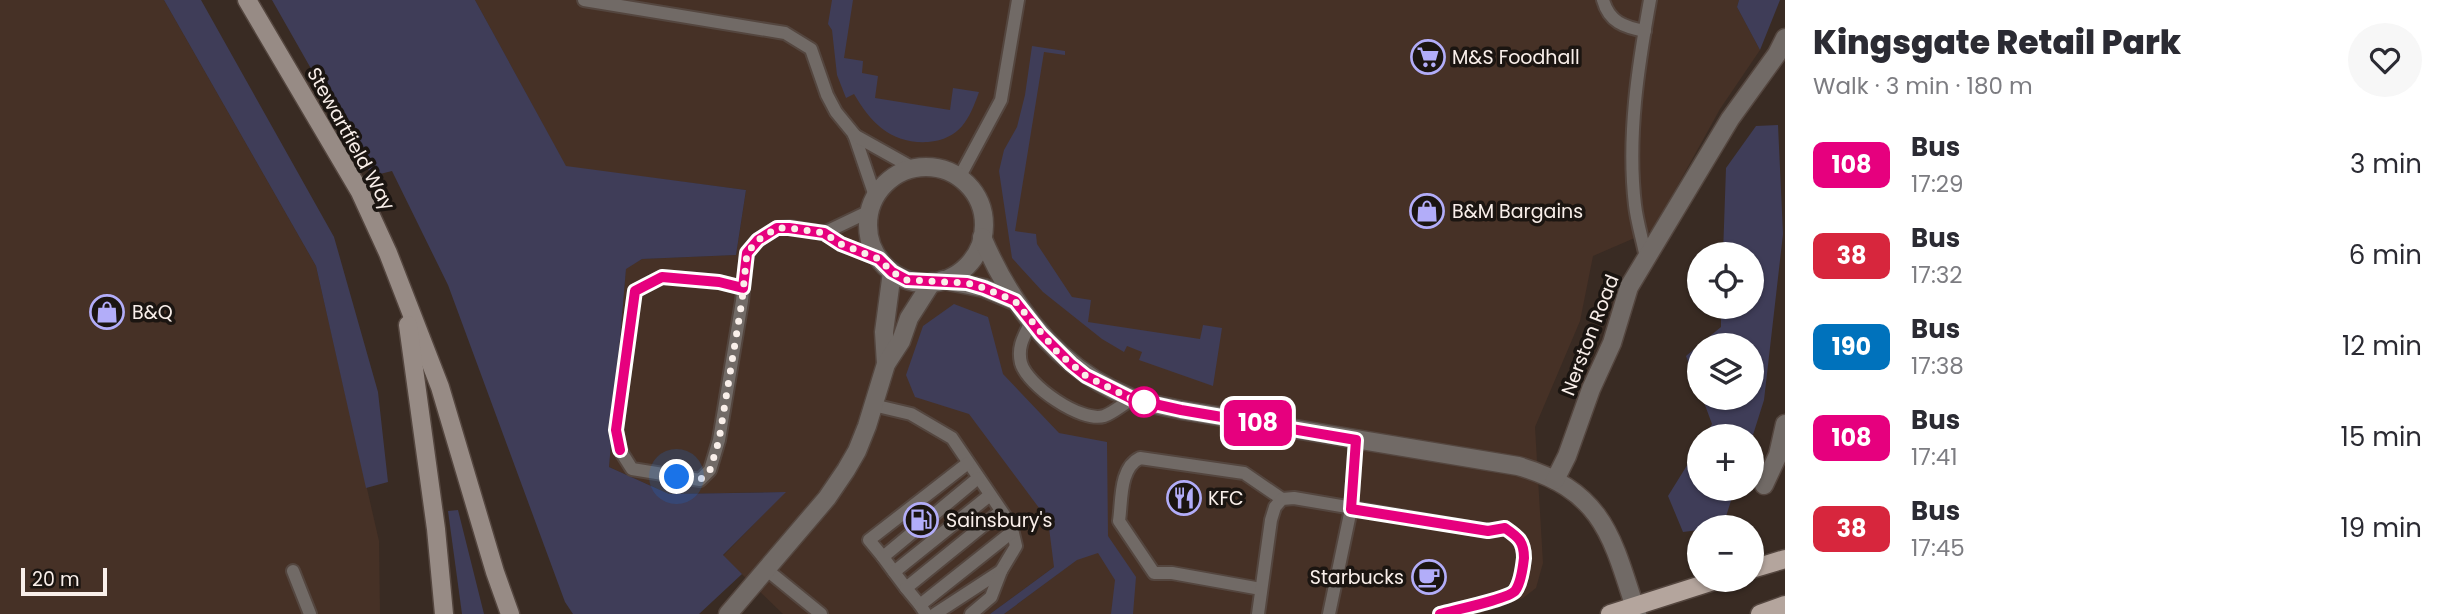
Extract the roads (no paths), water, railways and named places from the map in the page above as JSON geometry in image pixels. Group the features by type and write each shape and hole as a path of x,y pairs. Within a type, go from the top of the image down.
{"main road":[{"path":"1764,565 1785,559"},
{"path":"1610,614 1636,610 1687,591"},
{"path":"1760,614 1785,605"}],"street":[{"name":"Stewartfield Way","path":"247,0 360,192 388,253 440,387 510,614"},
{"name":"Nerston Road","path":"1555,480 1612,342 1629,287 1730,120 1782,54"},
{"path":"728,614 827,498 846,471 857,452 886,364 901,341 909,318 937,281 957,274 969,264 977,252 982,237 980,204 971,189 959,178 937,168 913,168 891,178 872,204 868,228 871,244 885,265 907,280 937,281 984,288 1015,301"},
{"path":"982,237 994,265 1031,323 1086,376 1132,399 1194,413 1518,466 1555,480 1580,495 1603,522 1636,610"},
{"path":"885,265 886,364"},
{"name":"Stewartfield Way","path":"406,304 415,390 436,529 443,614"},
{"path":"1764,485 1778,455 1785,424"}],"lane":[{"path":"584,0 785,33 811,49 827,95 854,134 864,160 872,204 824,233"},
{"path":"959,178 1001,100 1018,0"},
{"path":"1603,0 1606,12 1625,27 1644,31"},
{"path":"1646,258 1635,205 1633,124 1650,0"},
{"path":"854,134 913,168"},
{"path":"743,288 719,282 662,277 635,291 616,430 620,450 632,469 700,480 710,470 719,440 743,288 747,253 758,240 777,228 824,233 885,265"},
{"path":"1031,323 1019,345 1021,365 1037,386 1070,410 1092,416 1104,416 1132,399"},
{"path":"873,405 911,414 952,438 1012,532 1016,546 1001,570 991,597 971,614"},
{"path":"1329,614 1351,509 1356,440"},
{"path":"1261,589 1172,573 1154,573 1119,521 1126,470 1133,462 1140,458 1244,473 1282,499 1294,498 1488,531 1505,528 1520,538 1524,549 1523,568 1515,591 1504,597 1440,614"},
{"path":"968,463 869,540 923,610 1012,532"},
{"path":"883,557 978,478"},
{"path":"894,572 990,495"},
{"path":"1258,614 1271,520 1275,507 1282,499"},
{"path":"906,588 1001,511"},
{"path":"766,570 821,614"},
{"path":"935,614 1001,570"},
{"path":"293,571 310,614"}],"place":[{"name":"M&S Foodhall","path":"1428,57"},
{"name":"B&M Bargains","path":"1427,211"},
{"name":"B&Q","path":"107,312"},
{"name":"KFC","path":"1184,498"},
{"name":"Sainsbury's","path":"921,520"},
{"name":"Starbucks","path":"1429,577"}]}
